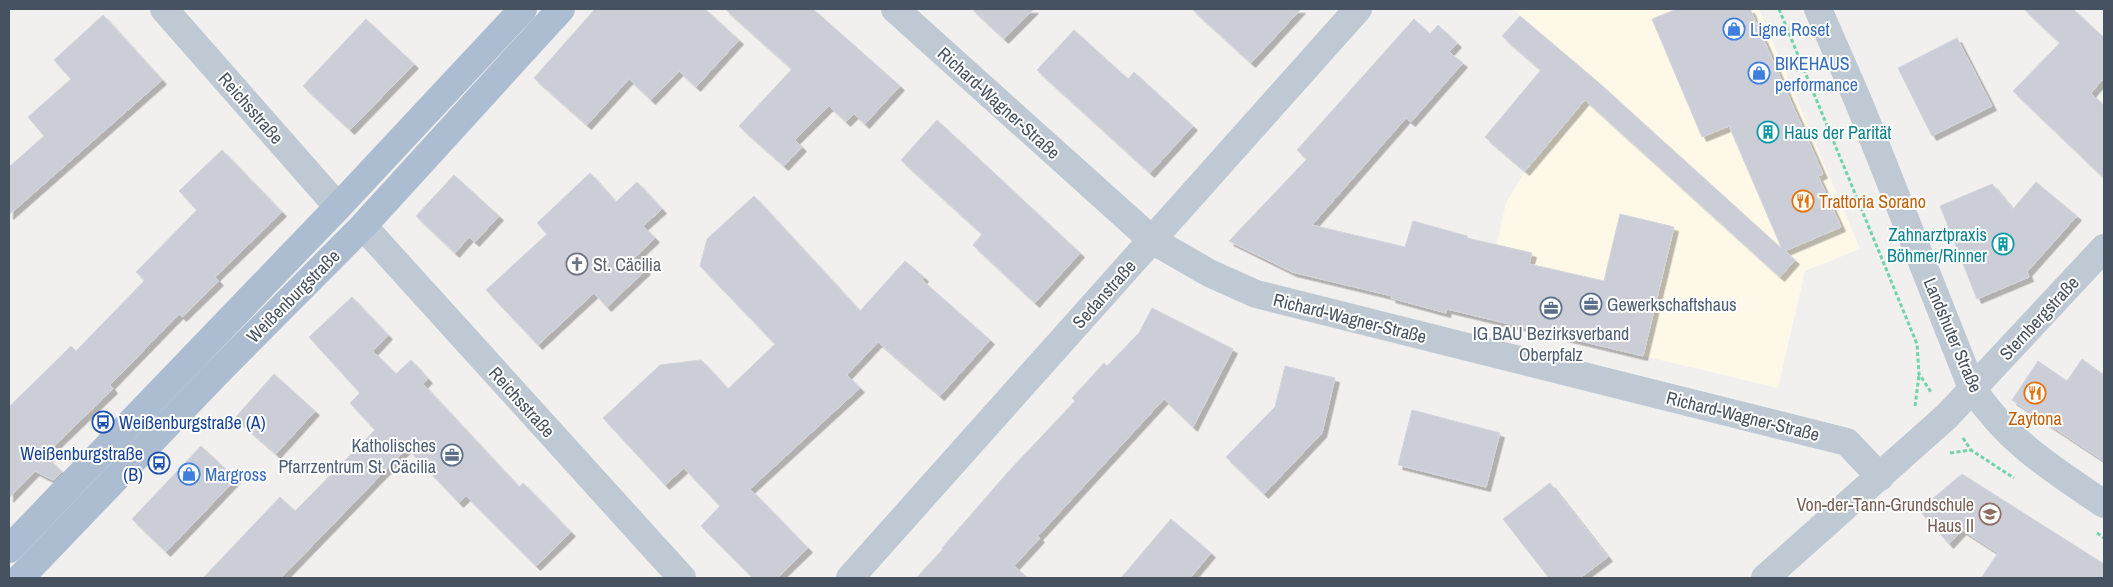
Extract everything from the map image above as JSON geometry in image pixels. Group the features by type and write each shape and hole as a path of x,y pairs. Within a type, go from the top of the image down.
{"main road":[{"name":"Weißenburgstraße","path":"9,549 338,207 523,9"},
{"name":"Weißenburgstraße","path":"20,578 181,409 362,226 561,9"}],"street":[{"name":"Reichsstraße","path":"164,9 338,207"},
{"name":"Richard-Wagner-Straße","path":"895,9 1152,240 1209,273 1256,294 1847,442 1880,477"},
{"name":"Sedanstraße","path":"850,578 1358,9"},
{"name":"Landshuter Straße","path":"1818,9 1859,103 1972,388 2002,428 2030,454 2104,504"},
{"name":"Reichsstraße","path":"362,226 682,578"},
{"name":"Sternbergstraße","path":"1765,578 1947,416 2104,248"}],"path":[{"path":"1779,9 1917,344"}],"shaded area":[{"path":"1513,9 1759,9 1860,249 1805,271 1778,388 1480,317 1506,203 1525,171 1599,83"}],"building":[{"path":"595,9 705,9 739,40 696,87 679,71 651,100 629,79 587,125 534,78"},
{"path":"725,9 813,9 900,86 865,124 854,114 846,122 829,106 795,140 802,147 784,166 739,126 792,69"},
{"path":"972,9 1034,9 1004,39"},
{"path":"1192,9 1301,9 1251,63"},
{"path":"1677,9 1750,9 1823,174 1818,176 1841,227 1785,251 1795,260 1780,277 1585,100 1525,171 1485,137 1541,70 1502,36 1520,16 1599,83 1782,249 1729,126 1702,137 1652,19"},
{"path":"2024,9 2073,9 2104,38 2104,78 2091,93 2104,106 2104,178 2013,91 2060,43"},
{"path":"103,15 162,80 9,215 9,167 44,136 28,117 71,79 54,60"},
{"path":"366,19 414,64 350,130 303,86"},
{"path":"1414,19 1430,34 1438,25 1457,43 1449,52 1463,63 1411,122 1406,118 1312,225 1405,247 1413,221 1467,236 1467,238 1532,253 1529,264 1604,281 1620,214 1674,227 1643,356 1447,309 1446,313 1391,298 1392,296 1292,272 1229,241 1307,159 1297,150"},
{"path":"1074,30 1128,79 1134,72 1193,126 1150,173 1037,70"},
{"path":"1957,38 1992,106 1932,136 1898,68"},
{"path":"937,120 1080,253 1035,303 973,245 982,234 901,160"},
{"path":"222,150 282,212 215,277 219,281 182,317 179,314 110,385 113,389 54,446 57,449 48,458 62,472 53,480 35,471 9,498 9,407 71,346 76,351 145,280 136,272 197,210 179,191"},
{"name":"St. Cäcilia","path":"590,173 616,202 637,182 662,209 643,226 655,238 634,258 646,270 607,307 594,293 538,345 486,290 547,234 537,223"},
{"path":"454,175 499,216 475,242 469,237 455,253 416,216"},
{"name":"Zahnarztpraxis Böhmer/Rinner","path":"2036,182 2077,216 2027,272 2029,277 1977,299 1940,206 1992,184 2013,209"},
{"path":"754,196 860,311 905,261 924,277 922,280 990,340 940,396 878,342 847,375 860,388 750,489 808,548 777,578 753,578 701,526 720,506 684,468 665,485 603,418 660,365 701,360 728,389 775,344 700,266 707,239"},
{"path":"352,297 388,335 373,351 396,374 411,360 428,379 423,384 519,487 523,483 571,532 536,566 466,496 459,503 407,448 281,578 203,578 280,497 295,511 375,430 350,403 360,393 309,337"},
{"path":"1152,308 1233,349 1193,427 1164,399 1038,536 1040,538 1014,566 1028,578 916,578 1008,472 1075,401 1072,398 1104,363 1107,366 1139,333"},
{"path":"2082,359 2104,375 2104,461 2012,400 2038,361 2067,381"},
{"path":"1285,366 1335,378 1322,433 1264,494 1226,457 1275,407"},
{"path":"274,374 315,411 276,454 235,418"},
{"path":"1412,410 1500,433 1486,487 1398,465"},
{"path":"201,446 236,479 166,552 132,519"},
{"path":"1962,474 2104,564 2104,578 1981,578 1998,553 1962,530 1949,544 1919,510"},
{"path":"1550,483 1608,557 1580,578 1549,578 1503,519"},
{"path":"1171,519 1211,553 1190,578 1121,578"}],"place":[{"name":"Ligne Roset","path":"1734,29"},
{"name":"BIKEHAUS performance","path":"1759,73"},
{"name":"Haus der Parität","path":"1768,132"},
{"name":"Trattoria Sorano","path":"1803,201"},
{"name":"Zahnarztpraxis Böhmer/Rinner","path":"2003,244"},
{"name":"St. Cäcilia","path":"577,264"},
{"name":"Gewerkschaftshaus","path":"1591,304"},
{"name":"IG BAU Bezirksverband Oberpfalz","path":"1551,308"},
{"name":"Zaytona","path":"2035,393"},
{"name":"Weißenburgstraße (A)","path":"103,422"},
{"name":"Katholisches Pfarrzentrum St. Cäcilia","path":"452,455"},
{"name":"Weißenburgstraße (B)","path":"159,463"},
{"name":"Margross","path":"189,474"},
{"name":"Von-der-Tann-Grundschule Haus II","path":"1990,514"}]}
